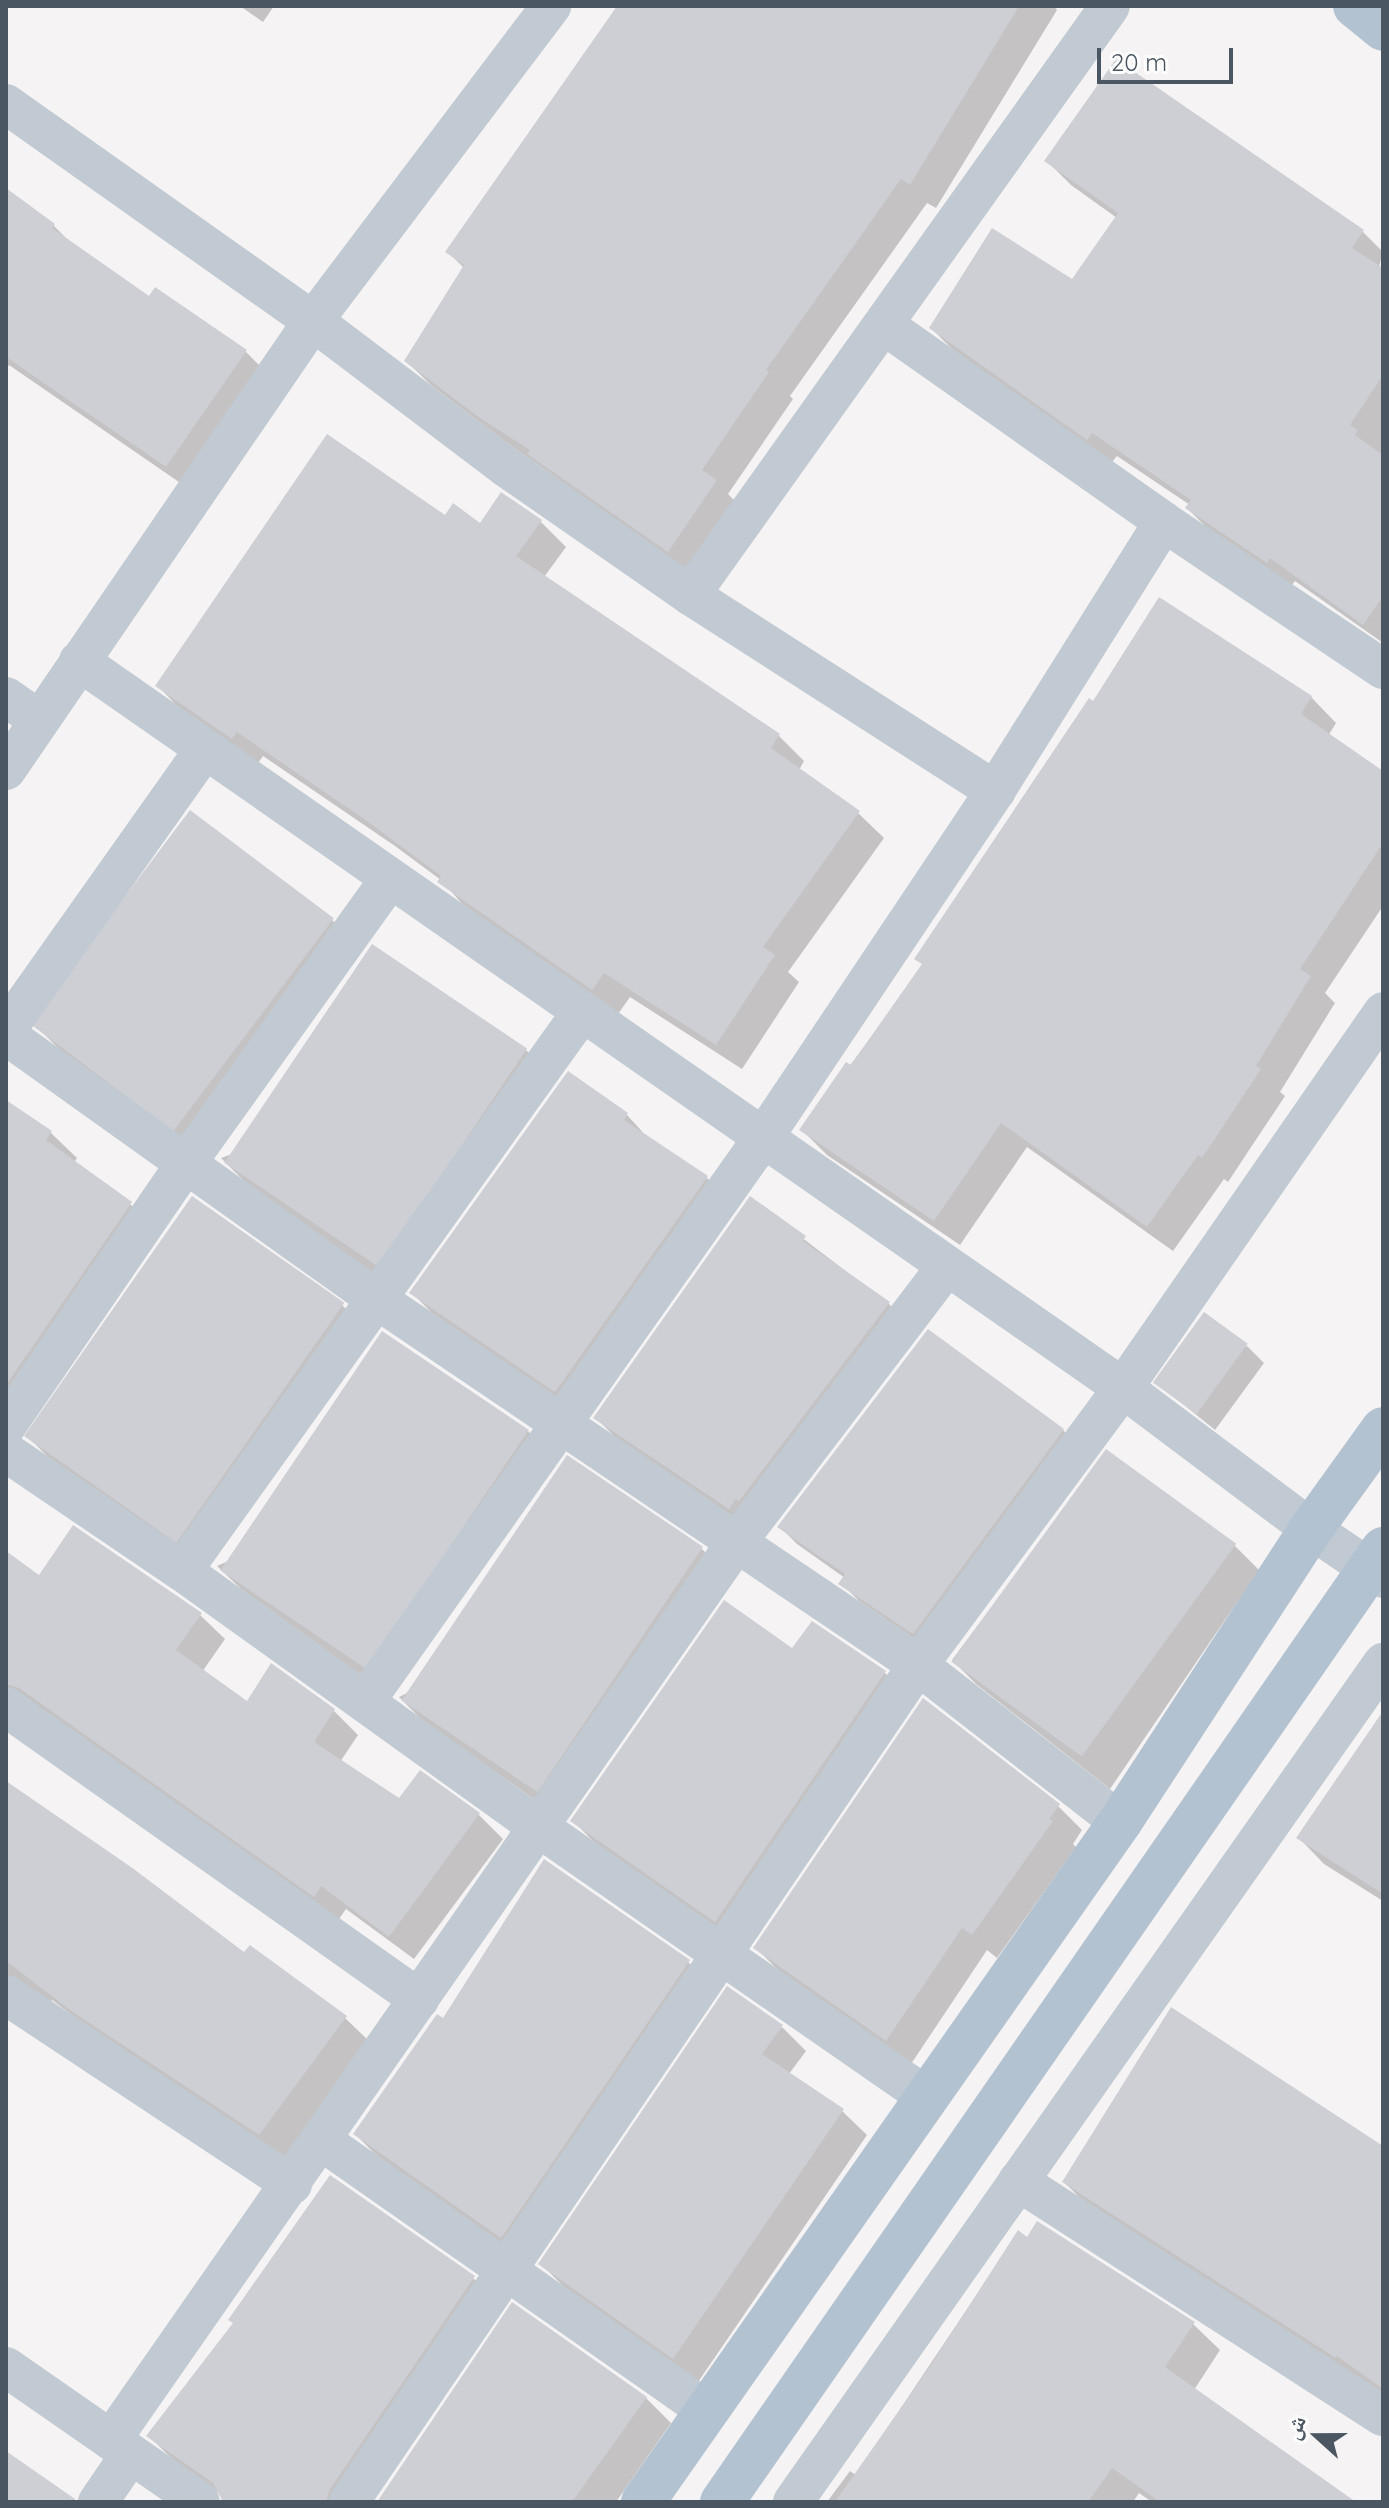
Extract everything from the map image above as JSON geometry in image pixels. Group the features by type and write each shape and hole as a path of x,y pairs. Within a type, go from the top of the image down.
{"main road":[{"path":"1355,6 1383,29"},
{"path":"643,2502 1120,1822 1311,1529 1383,1429"},
{"path":"722,2502 1379,1565"}],"street":[{"path":"6,770 313,321 551,6"},
{"path":"690,595 1110,6"},
{"path":"6,104 313,321 506,467 690,595 995,791"},
{"path":"884,325 1164,522 1383,669"},
{"path":"366,1700 763,1138 995,791 1164,522"},
{"path":"79,661 1123,1388 1311,1529 1379,1565"},
{"path":"6,697 39,720"},
{"path":"204,750 6,1032 185,1165 375,1298 918,1665 1120,1822"},
{"path":"6,1426 185,1165 390,879"},
{"path":"182,1571 582,1012"},
{"path":"349,2502 918,1665 1123,1388 1383,1012"},
{"path":"98,2502 121,2447 292,2184 537,1826 736,1543 946,1267"},
{"path":"6,1452 182,1571 366,1700 537,1826 721,1951 925,2096"},
{"path":"793,2502 1383,1663"},
{"path":"6,1707 419,1999"},
{"path":"6,1995 292,2184"},
{"path":"322,2141 706,2410"},
{"path":"1018,2181 1383,2416"},
{"path":"6,2367 200,2502"}],"building":[{"path":"617,6 1019,6 910,185 901,179 766,370 769,372 702,470 717,480 668,552 527,454 530,450 480,418 404,361 464,265 445,252"},
{"path":"1116,59 1364,230 1352,248 1383,268 1383,375 1350,425 1358,430 1355,435 1383,455 1383,596 1363,625 1270,558 1267,563 1185,508 1191,500 1092,433 1087,440 929,328 992,228 1072,279 1118,213 1044,161"},
{"path":"6,188 55,224 52,228 149,296 155,287 247,350 166,467 6,357"},
{"path":"327,434 445,515 453,503 480,523 501,492 542,520 516,556 780,734 771,748 860,811 763,947 775,955 716,1045 604,973 592,990 437,882 441,876 367,821 237,732 232,739 155,686"},
{"path":"1159,597 1312,696 1301,714 1383,771 1383,843 1300,969 1311,976 1256,1066 1261,1069 1202,1158 1198,1155 1147,1227 1001,1123 934,1221 799,1130 846,1062 851,1065 922,964 914,959 1089,698 1093,701"},
{"path":"190,810 334,918 173,1132 29,1023"},
{"path":"372,944 527,1049 379,1267 224,1163"},
{"path":"568,1071 628,1113 624,1120 708,1176 555,1392 409,1293"},
{"path":"6,1100 52,1131 46,1140 132,1202 6,1385"},
{"path":"192,1196 344,1303 176,1543 24,1436"},
{"path":"750,1196 806,1236 803,1241 890,1302 739,1501 736,1499 729,1509 593,1418"},
{"path":"1204,1312 1248,1344 1197,1414 1153,1382"},
{"path":"928,1329 1064,1429 913,1634 838,1584 845,1574 777,1527"},
{"path":"382,1331 529,1430 367,1670 220,1571"},
{"path":"1106,1449 1236,1544 1082,1756 951,1662"},
{"path":"567,1455 703,1547 537,1792 401,1700"},
{"path":"73,1525 202,1613 176,1650 247,1701 271,1663 335,1709 314,1742 399,1798 420,1770 480,1813 389,1937 321,1886 314,1897 19,1688 6,1684 6,1551 39,1575"},
{"path":"724,1600 792,1648 812,1621 886,1671 715,1922 570,1821"},
{"path":"923,1698 1060,1804 1049,1819 1053,1821 972,1935 962,1928 886,2041 753,1948"},
{"path":"1383,1711 1383,1894 1296,1838"},
{"path":"6,1781 131,1867 244,1952 250,1945 347,2016 259,2135 70,2010 6,1961"},
{"path":"544,1859 690,1960 501,2238 353,2134 437,2014 443,2018"},
{"path":"727,1986 783,2025 762,2054 844,2109 673,2359 538,2264"},
{"path":"1171,2007 1383,2146 1383,2389 1337,2356 1062,2182"},
{"path":"330,2175 475,2276 330,2489 326,2502 223,2502 213,2483 146,2436 233,2323 228,2320"},
{"path":"1037,2221 1195,2322 1165,2367 1356,2502 1160,2502 1112,2468 1088,2502 835,2502 933,2362 1018,2230 1027,2237"},
{"path":"512,2302 647,2397 572,2502 377,2502"},
{"path":"6,2451 75,2499 75,2502 6,2502"}]}
